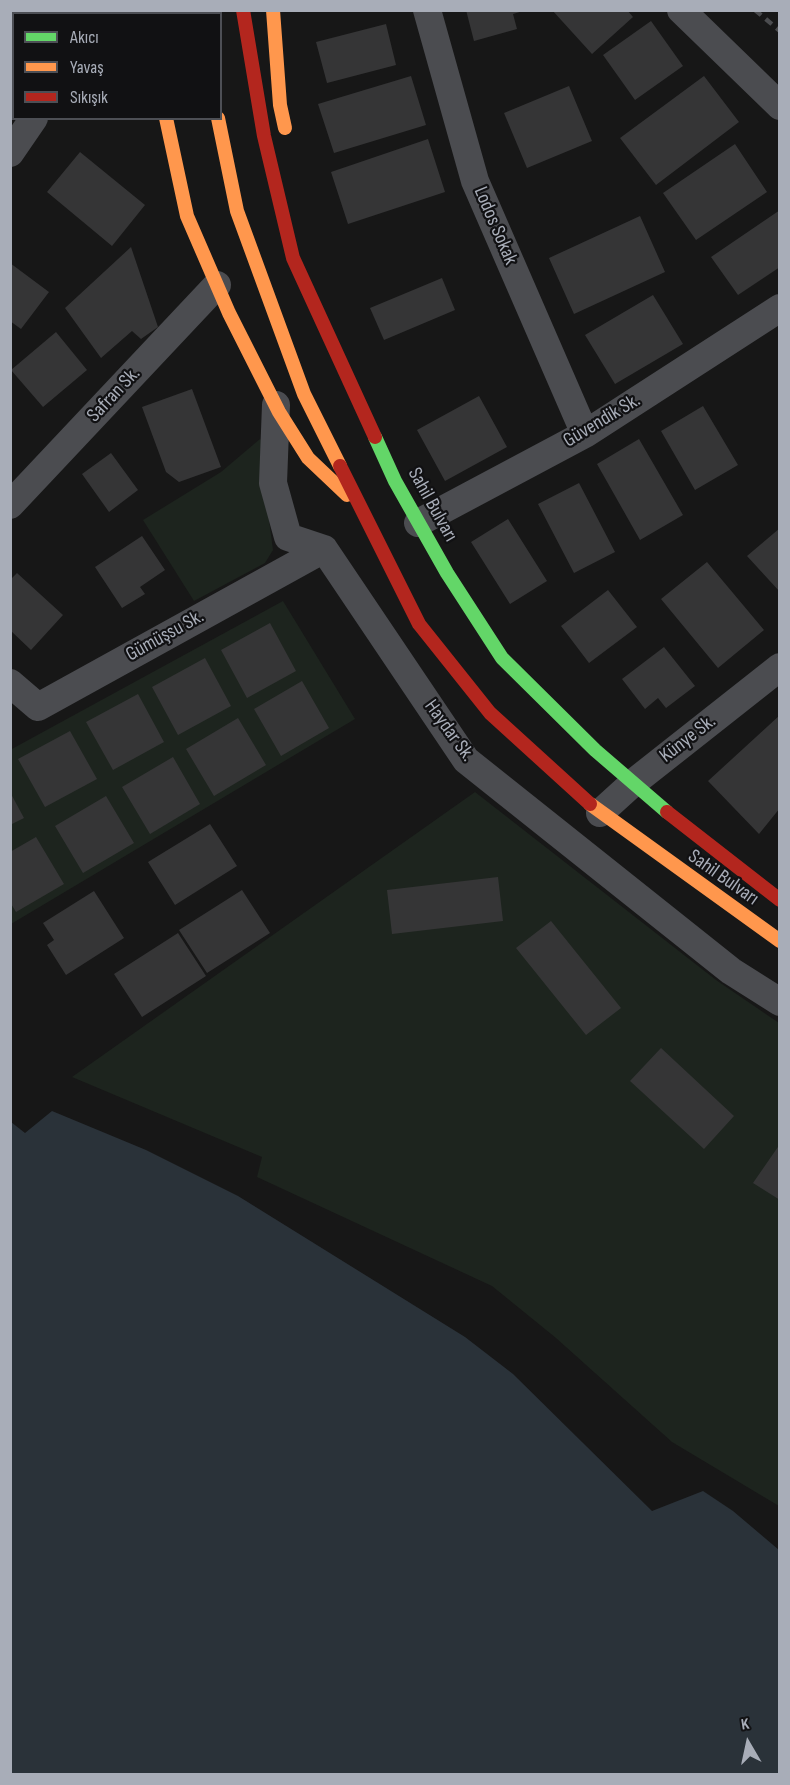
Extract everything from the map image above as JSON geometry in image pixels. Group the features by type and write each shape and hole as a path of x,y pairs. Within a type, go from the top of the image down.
{"highway":[{"name":"Sahil Bulvarı","path":"243,10 264,136 293,258 395,481 447,573 502,658 595,750 692,833 780,900"},
{"path":"273,10 280,105 288,140"},
{"path":"166,120 188,216 217,285 276,405 308,458 365,512"},
{"name":"Sahil Bulvarı","path":"218,120 237,211 304,394 419,624 490,713 600,813 780,941"},
{"path":"332,310 362,407"}],"street":[{"name":"Lodos Sokak","path":"427,10 475,182 585,434"},
{"path":"681,10 780,106"},
{"path":"10,153 33,120"},
{"name":"Safran Sk.","path":"10,504 217,285"},
{"name":"Güvendik Sk.","path":"418,523 585,434 780,308"},
{"path":"276,405 273,483 288,537 324,549"},
{"name":"Gümüşsu Sk.","path":"10,683 38,707 324,549"},
{"name":"Haydar Sk.","path":"324,549 466,760 731,971 780,1002"},
{"name":"Künye Sk.","path":"600,813 633,783 780,667"}],"shaded area":[{"path":"260,439 268,445 263,475 273,550 265,563 194,601 143,520 221,472"},
{"path":"283,601 355,719 11,924 10,750"},
{"path":"475,792 716,980 779,1023 779,1506 672,1442 556,1338 492,1286 257,1177 262,1157 72,1077"},
{"path":"52,1111 146,1150 238,1196 465,1337 513,1374 652,1511 703,1491 733,1511 779,1550 779,1774 11,1774 11,1122 25,1133"}],"building":[{"path":"466,10 523,11 513,14 517,29 474,41"},
{"path":"552,10 627,10 633,17 592,54"},
{"path":"651,21 683,66 635,100 603,55"},
{"path":"386,24 396,65 327,83 316,42"},
{"path":"411,76 426,125 334,153 318,104"},
{"path":"704,76 739,122 656,185 620,138"},
{"path":"569,86 592,141 527,168 504,113"},
{"path":"428,139 445,192 348,224 331,172"},
{"path":"735,144 767,192 696,240 663,193"},
{"path":"80,152 145,205 112,246 47,192"},
{"path":"780,210 780,267 738,295 711,257"},
{"path":"640,216 665,272 574,314 549,258"},
{"path":"131,247 158,327 141,339 132,331 101,358 65,308"},
{"path":"10,263 49,292 21,329 10,321"},
{"path":"442,278 455,310 384,340 370,308"},
{"path":"653,295 683,344 615,384 585,335"},
{"path":"56,332 87,370 43,407 11,370"},
{"path":"192,389 221,467 179,482 166,472 142,407"},
{"path":"479,396 507,447 445,481 417,430"},
{"path":"703,406 738,465 695,490 661,431"},
{"path":"639,439 683,515 640,540 597,464"},
{"path":"111,453 138,490 109,512 82,474"},
{"path":"579,483 615,552 574,573 538,504"},
{"path":"508,519 547,581 510,604 471,542"},
{"path":"780,528 780,592 747,556"},
{"path":"142,536 165,570 140,587 145,594 122,608 95,567"},
{"path":"707,562 764,630 718,668 661,599"},
{"path":"17,573 63,615 31,650 10,630 10,580"},
{"path":"608,590 637,627 589,663 561,626"},
{"path":"270,623 296,671 247,698 221,650"},
{"path":"664,647 695,686 666,708 658,698 645,709 622,679"},
{"path":"205,658 231,706 178,735 152,687"},
{"path":"302,681 329,728 281,756 254,709"},
{"path":"138,694 164,742 113,770 86,722"},
{"path":"780,715 780,808 759,834 708,781"},
{"path":"238,718 266,765 214,796 186,749"},
{"path":"70,731 97,779 45,807 18,759"},
{"path":"173,757 200,804 150,834 122,787"},
{"path":"10,792 24,818 10,825"},
{"path":"106,796 134,843 83,873 55,826"},
{"path":"210,824 237,866 175,905 148,862"},
{"path":"36,837 64,884 16,912 10,902 10,852"},
{"path":"498,877 503,921 392,934 387,890"},
{"path":"242,890 270,933 207,973 179,930"},
{"path":"94,891 124,938 66,975 47,945 54,940 43,923"},
{"path":"551,921 621,1008 586,1035 516,948"},
{"path":"178,933 206,976 142,1017 114,974"},
{"path":"661,1048 734,1116 704,1149 630,1081"},
{"path":"780,1144 780,1200 753,1183"}],"railway":[{"path":"755,10 780,31"}],"traffic: fast":[{"path":"375,437 395,481 447,573 502,658 595,750 667,812"}],"traffic: slow":[{"path":"273,10 280,105 285,128"},
{"path":"166,120 187,216 229,313 279,412 308,458 347,495"},
{"path":"218,120 237,211 304,394 340,466"},
{"path":"590,804 780,941"}],"traffic: jam":[{"path":"243,10 264,136 293,258 375,437"},
{"path":"340,466 419,624 490,713 590,804"},
{"path":"667,812 780,900"}]}
